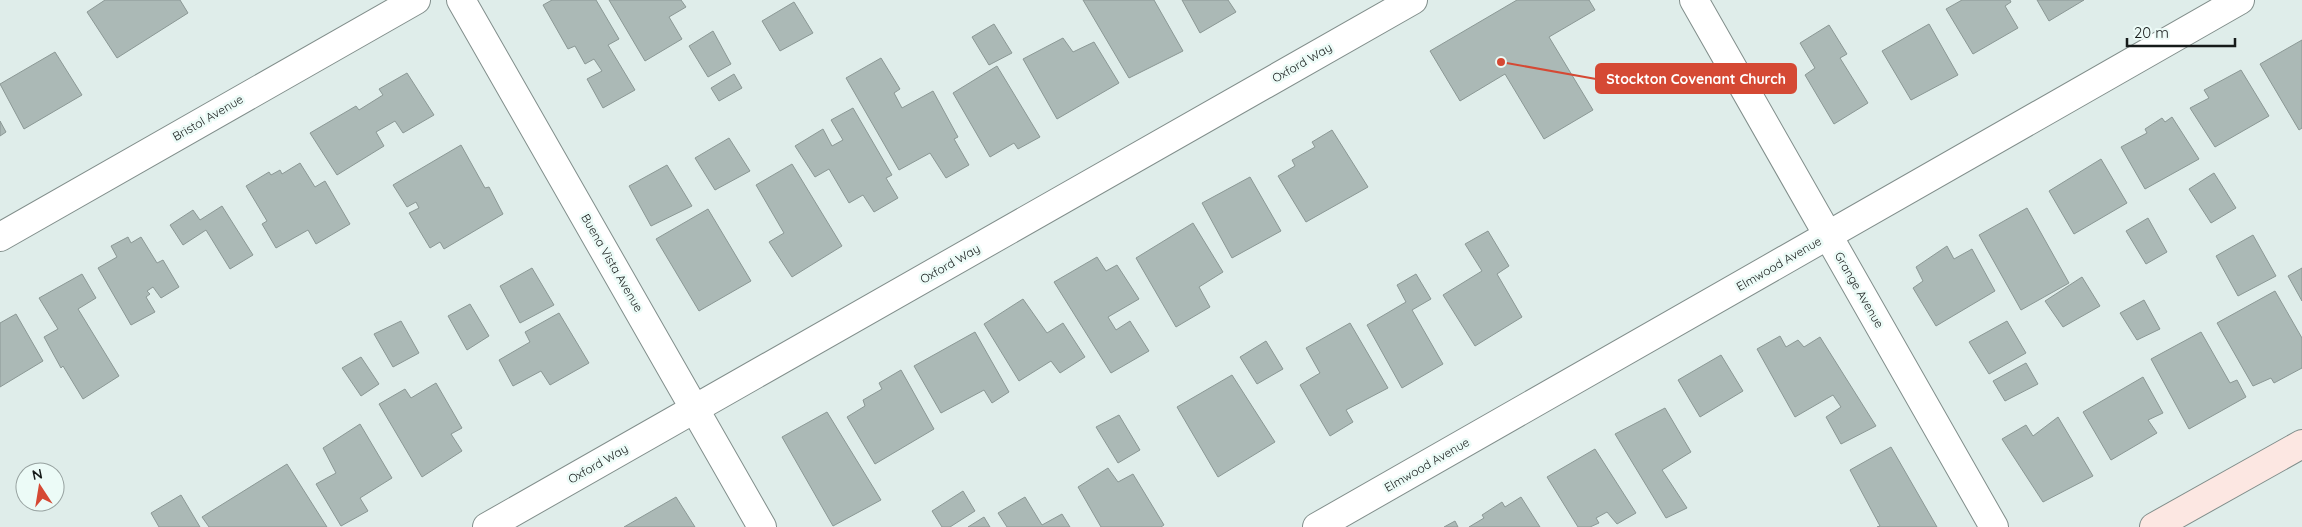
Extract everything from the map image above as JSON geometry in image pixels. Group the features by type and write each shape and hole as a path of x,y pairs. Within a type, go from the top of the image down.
{"street":[{"name":"Bristol Avenue","path":"0,237 416,0"},
{"name":"Buena Vista Avenue","path":"461,0 762,527"},
{"name":"Oxford Way","path":"487,527 1413,0"},
{"name":"Grange Avenue","path":"1694,0 1994,527"},
{"name":"Elmwood Avenue","path":"1318,527 2240,0"},
{"path":"2154,527 2302,444"}],"building":[{"path":"105,0 180,0 188,13 117,58 87,12"},
{"path":"552,0 596,0 619,39 608,45 635,90 603,108 587,79 602,71 594,59 585,64 575,46 568,49 543,5"},
{"path":"609,0 681,0 686,7 669,17 682,39 645,61"},
{"path":"1083,0 1154,0 1183,51 1129,78"},
{"path":"1182,0 1228,0 1236,12 1200,33"},
{"path":"1517,0 1589,0 1595,10 1549,37 1593,110 1544,139 1505,74 1460,101 1430,51"},
{"path":"1962,0 2010,0 2011,2 2005,6 2018,28 1973,54 1946,9"},
{"path":"2037,0 2084,0 2049,21"},
{"path":"794,2 813,33 780,51 762,21"},
{"path":"994,24 1012,53 989,65 972,37"},
{"path":"1929,24 1958,75 1911,100 1882,51"},
{"path":"1829,25 1847,54 1840,58 1868,103 1834,124 1805,75 1815,68 1800,43"},
{"path":"713,31 731,64 708,77 689,46"},
{"path":"1063,38 1073,52 1094,42 1119,83 1057,119 1023,59"},
{"path":"2302,40 2302,128 2299,130 2260,64"},
{"path":"55,52 82,95 24,129 0,84"},
{"path":"881,58 900,89 894,93 902,108 933,91 958,137 954,139 969,165 946,178 930,153 899,170 846,78"},
{"path":"997,66 1040,137 1018,149 1014,143 990,157 953,93"},
{"path":"2241,70 2269,116 2215,147 2190,108 2209,98 2204,90"},
{"path":"407,73 434,115 403,133 395,121 376,132 384,146 337,175 310,133 356,106 359,110 383,95 379,89"},
{"path":"734,74 742,88 719,101 711,88"},
{"path":"853,108 892,175 886,178 898,198 874,212 863,195 849,203 829,169 815,177 795,146 823,129 832,146 843,140 831,120"},
{"path":"2172,117 2199,159 2145,189 2121,147 2147,133 2145,129 2162,118 2165,122"},
{"path":"0,121 6,132 0,136"},
{"path":"1332,130 1368,187 1306,222 1278,176 1295,166 1292,160 1315,147 1312,142"},
{"path":"729,138 750,171 715,190 695,158"},
{"path":"461,145 485,188 489,187 503,214 444,249 440,242 430,248 409,213 419,208 416,202 407,207 393,185"},
{"path":"2101,159 2127,203 2074,234 2049,191"},
{"path":"300,163 315,187 325,181 350,224 316,244 308,230 276,248 262,224 267,221 246,186 269,172 271,175 280,170 282,174"},
{"path":"792,164 842,246 792,277 769,242 784,233 756,185"},
{"path":"667,165 692,206 651,226 629,186"},
{"path":"2214,173 2236,208 2211,223 2189,189"},
{"path":"1250,177 1281,231 1232,258 1202,203"},
{"path":"222,206 253,255 230,269 206,230 183,245 170,225 193,210 200,220"},
{"path":"2027,208 2069,283 2021,310 1979,235"},
{"path":"708,209 751,281 699,311 656,239"},
{"path":"2148,218 2167,252 2146,264 2126,231"},
{"path":"1193,223 1223,272 1199,287 1210,307 1176,327 1136,258"},
{"path":"1488,231 1509,266 1497,274 1522,317 1475,346 1443,295 1482,271 1465,244"},
{"path":"2253,235 2276,276 2238,296 2216,256"},
{"path":"128,237 131,243 141,237 157,263 163,260 179,287 161,298 153,287 147,291 150,294 146,297 155,312 131,325 98,268 117,257 111,246"},
{"path":"1947,246 1954,259 1972,249 1995,291 1936,326 1913,288 1923,281 1916,267"},
{"path":"1097,257 1106,271 1117,265 1139,299 1108,317 1116,330 1130,321 1149,351 1111,373 1054,282"},
{"path":"532,268 554,305 520,323 500,286"},
{"path":"2302,268 2302,301 2288,276"},
{"path":"82,274 96,298 78,309 119,376 83,399 63,366 61,368 44,337 58,329 39,298"},
{"path":"1416,274 1431,299 1412,310 1443,364 1402,388 1367,325 1406,302 1397,285"},
{"path":"2082,277 2100,306 2063,327 2045,301"},
{"path":"2275,291 2302,338 2302,368 2274,383 2271,378 2253,386 2217,323"},
{"path":"1023,299 1047,333 1063,323 1085,357 1060,373 1051,361 1019,381 984,324"},
{"path":"2144,300 2160,329 2137,340 2120,313"},
{"path":"470,304 489,336 467,350 448,316"},
{"path":"559,313 589,363 550,385 541,371 513,386 499,360 530,342 525,332"},
{"path":"16,314 43,361 0,387 0,323"},
{"path":"401,321 419,353 393,367 374,334"},
{"path":"2007,321 2026,353 1989,374 1969,342"},
{"path":"1350,323 1388,388 1346,410 1353,422 1330,436 1300,385 1320,373 1306,348"},
{"path":"975,332 1009,392 992,403 984,390 941,413 914,366"},
{"path":"2201,332 2230,383 2237,380 2246,397 2189,429 2151,359"},
{"path":"1780,336 1786,347 1798,340 1804,347 1820,337 1876,426 1841,444 1826,417 1841,407 1833,395 1795,417 1757,349"},
{"path":"1266,341 1283,369 1257,384 1240,357"},
{"path":"1721,355 1743,391 1700,417 1678,380"},
{"path":"361,357 379,384 361,396 342,368"},
{"path":"2026,363 2038,384 2005,401 1993,381"},
{"path":"901,370 934,429 875,464 847,417 865,406 863,400 882,389 879,383"},
{"path":"1232,375 1275,442 1218,477 1177,407"},
{"path":"2143,377 2163,413 2148,420 2157,433 2111,460 2083,412"},
{"path":"436,383 462,428 451,434 462,451 422,477 379,404 405,389 411,398"},
{"path":"1665,408 1691,452 1662,470 1687,508 1666,518 1615,434"},
{"path":"827,412 881,500 833,526 782,437"},
{"path":"1119,415 1140,450 1118,463 1096,427"},
{"path":"2058,417 2093,476 2043,502 2002,439 2026,425 2033,436"},
{"path":"360,424 392,478 360,498 368,511 341,526 316,484 336,473 323,448"},
{"path":"1891,447 1937,527 1877,527 1880,526 1850,470"},
{"path":"1595,449 1636,513 1617,524 1607,512 1596,518 1599,523 1590,527 1578,527 1547,477"},
{"path":"287,464 327,527 209,527 202,517"},
{"path":"1108,468 1118,482 1133,474 1164,525 1161,527 1101,527 1078,487"},
{"path":"963,491 975,511 950,527 942,527 932,511"},
{"path":"181,495 200,527 159,527 151,513"},
{"path":"676,497 695,527 624,527"},
{"path":"1025,497 1042,525 1062,514 1070,527 1007,527 998,513"},
{"path":"1521,497 1540,527 1469,527 1484,518 1482,515 1502,502 1505,507"},
{"path":"984,517 990,527 968,527"},
{"path":"1455,521 1458,527 1444,527"}],"place":[{"name":"Stockton Covenant Church","path":"1501,62"}]}
